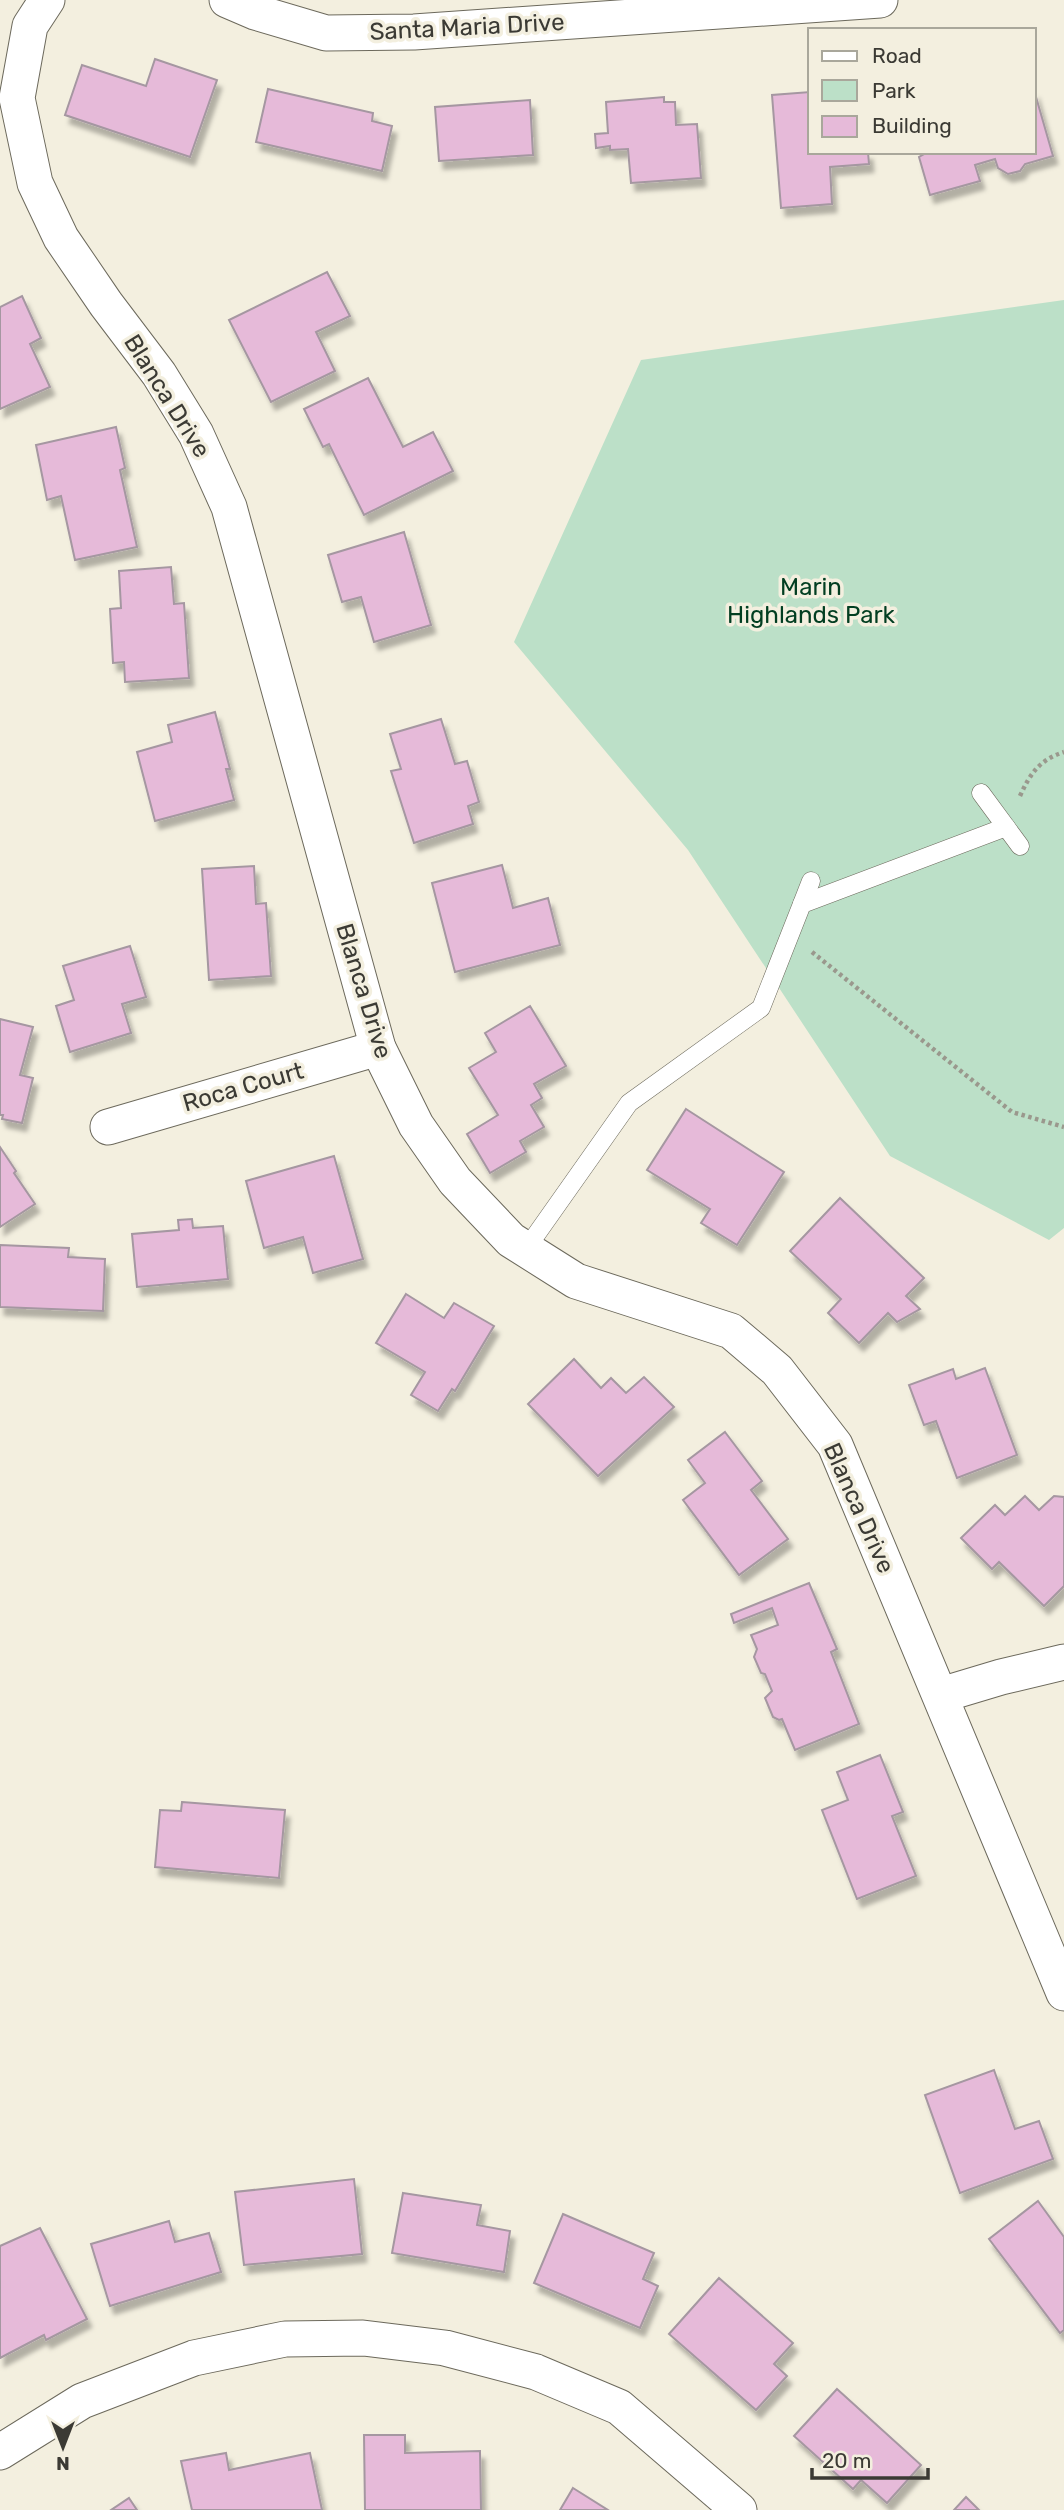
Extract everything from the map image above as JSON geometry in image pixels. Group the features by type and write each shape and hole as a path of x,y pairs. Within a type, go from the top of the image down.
{"street":[{"name":"Blanca Drive","path":"47,0 30,26 17,98 34,183 61,238 159,374 196,434 229,507 378,1048 416,1125 455,1181 511,1240 576,1281 731,1331 777,1370 835,1445 1064,1993"},
{"name":"Santa Maria Drive","path":"227,0 255,12 326,33 414,32 880,0"},
{"name":"Roca Court","path":"108,1127 378,1048"},
{"path":"941,1695 1064,1662"},
{"path":"0,2452 82,2401 194,2358 285,2339 363,2337 446,2348 536,2372 619,2407 739,2510"}],"lane":[{"path":"981,793 1020,846"},
{"path":"802,904 1006,827"},
{"path":"526,1249 629,1103 761,1008 811,881"}],"path":[{"path":"1006,827 1030,774 1054,755 1064,752"},
{"path":"790,935 1012,1112 1064,1127"}],"green space":[{"name":"Marin Highlands Park","path":"1064,300 1064,1228 1049,1240 890,1156 688,850 514,642 641,360"}],"building":[{"path":"155,59 217,80 190,157 65,115 82,65 146,86"},
{"path":"268,89 373,113 372,121 392,126 382,171 256,142"},
{"path":"808,92 808,154 868,154 869,164 830,167 832,204 781,208 772,95"},
{"path":"664,97 664,102 675,102 676,125 697,124 701,178 631,183 628,149 610,150 610,146 596,148 595,134 608,133 606,102"},
{"path":"1036,97 1053,156 1025,164 1020,171 1008,174 998,168 995,159 975,165 980,181 930,195 919,157 924,154 1036,154"},
{"path":"530,100 533,155 439,161 435,107"},
{"path":"327,272 350,316 316,332 335,371 271,402 229,320"},
{"path":"22,296 41,338 30,344 50,387 0,409 0,307"},
{"path":"368,378 403,447 433,432 453,471 364,515 329,444 323,447 304,409"},
{"path":"116,427 125,468 120,470 137,547 75,560 61,496 47,500 36,445"},
{"path":"404,532 431,625 374,642 361,597 342,602 328,555"},
{"path":"171,567 174,604 184,603 189,678 125,682 124,662 113,663 110,609 121,608 119,571"},
{"path":"215,712 230,769 226,769 234,800 155,821 137,752 172,742 168,725"},
{"path":"441,719 455,764 467,761 479,802 468,806 473,824 414,843 391,771 401,769 390,734"},
{"path":"502,865 513,908 548,898 560,945 455,972 432,883"},
{"path":"254,866 256,904 266,903 271,976 209,980 202,869"},
{"path":"130,946 146,997 122,1004 131,1033 70,1052 56,1006 74,1000 63,966"},
{"path":"530,1006 566,1066 534,1084 542,1098 531,1105 544,1127 520,1141 526,1152 490,1173 467,1134 498,1115 469,1068 496,1052 485,1033"},
{"path":"0,1019 33,1027 20,1075 33,1078 22,1123 2,1119 3,1115 0,1115"},
{"path":"686,1109 784,1172 737,1245 701,1223 710,1209 647,1170"},
{"path":"0,1147 35,1204 0,1227"},
{"path":"334,1156 363,1259 313,1273 303,1237 264,1248 246,1181"},
{"path":"840,1198 924,1278 906,1296 920,1309 897,1322 888,1313 859,1343 828,1313 841,1299 790,1251"},
{"path":"192,1219 193,1228 223,1226 228,1279 137,1287 132,1234 179,1230 178,1220"},
{"path":"0,1245 69,1248 68,1257 105,1259 103,1311 0,1307"},
{"path":"406,1294 444,1318 454,1303 494,1326 455,1391 452,1389 438,1411 411,1395 425,1372 376,1343"},
{"path":"574,1359 601,1388 611,1378 626,1393 644,1377 674,1407 598,1476 528,1404"},
{"path":"985,1368 1017,1455 957,1478 936,1421 924,1425 909,1385 953,1369 956,1379"},
{"path":"725,1432 762,1481 751,1490 788,1539 739,1575 683,1500 705,1483 688,1460"},
{"path":"1025,1496 1039,1510 1054,1496 1064,1497 1064,1586 1044,1606 999,1562 992,1569 961,1538 995,1505 1005,1515"},
{"path":"809,1583 837,1649 831,1652 859,1724 795,1750 782,1719 773,1717 765,1698 772,1691 754,1657 757,1649 751,1635 778,1625 772,1608 734,1623 731,1614"},
{"path":"880,1755 903,1812 892,1816 916,1876 857,1899 822,1810 848,1800 837,1772"},
{"path":"182,1802 285,1810 279,1878 155,1867 160,1810 181,1811"},
{"path":"994,2070 1015,2129 1039,2121 1053,2159 960,2193 925,2095"},
{"path":"354,2179 362,2254 244,2265 235,2192"},
{"path":"403,2193 481,2205 477,2225 510,2231 504,2272 392,2253"},
{"path":"1038,2201 1064,2237 1064,2330 1060,2333 989,2239"},
{"path":"563,2214 654,2253 643,2279 658,2286 640,2328 534,2283"},
{"path":"169,2221 175,2242 209,2233 221,2272 110,2306 91,2244"},
{"path":"40,2228 87,2319 46,2340 44,2335 0,2358 0,2246"},
{"path":"719,2278 793,2343 774,2364 787,2376 756,2410 669,2334"},
{"path":"837,2389 921,2465 887,2503 861,2480 853,2489 794,2436"},
{"path":"364,2435 405,2435 405,2453 480,2451 481,2510 365,2510"},
{"path":"226,2453 229,2470 310,2453 322,2510 192,2510 181,2461"},
{"path":"573,2488 608,2510 560,2510"},
{"path":"966,2497 979,2510 954,2510"},
{"path":"129,2498 137,2510 111,2510"}]}
